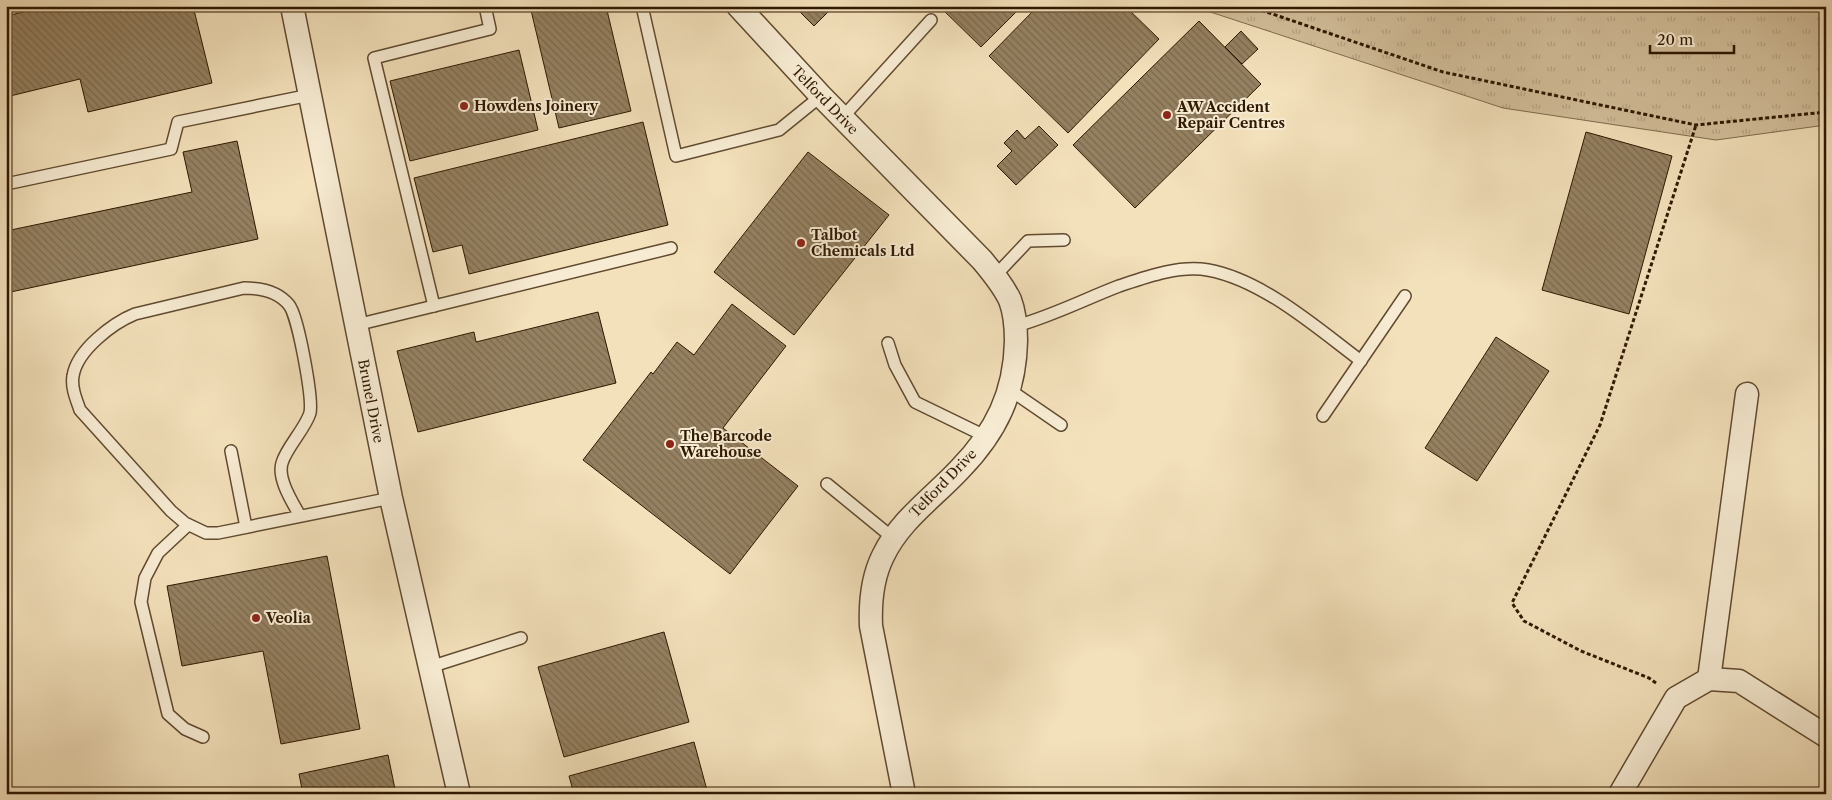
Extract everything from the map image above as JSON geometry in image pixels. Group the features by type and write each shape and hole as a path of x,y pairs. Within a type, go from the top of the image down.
{"street":[{"name":"Brunel Drive","path":"292,6 391,498 459,794"},
{"name":"Telford Drive","path":"738,6 842,118 982,260 995,276 1010,301 1016,326 1016,357 1010,390 1006,403 987,437 961,468 906,521 882,557 874,579 870,603 871,626 904,794"},
{"path":"1709,678 1747,394"},
{"path":"1620,794 1676,698 1709,678 1739,681 1826,736"}],"lane":[{"path":"434,306 374,58 490,29 485,6"},
{"path":"642,6 676,156 779,130 821,96"},
{"path":"842,118 931,20"},
{"path":"6,184 171,149 178,122 310,95"},
{"path":"995,276 1028,241 1064,240"},
{"path":"356,325 671,248"},
{"path":"1016,326 1044,317 1099,294 1158,274 1183,270 1207,270 1230,276 1257,287 1306,319 1360,361"},
{"path":"300,516 287,492 282,476 282,463 310,412 310,396 297,323 289,305 278,296 261,288 244,288 135,314 122,319 86,348 75,367 73,376 74,394 80,410 171,511 188,525 206,533 218,533 391,498"},
{"path":"1323,416 1405,296"},
{"path":"888,343 895,365 915,402 987,437"},
{"path":"1010,390 1061,424"},
{"path":"231,450 246,527"},
{"path":"827,484 893,538"},
{"path":"188,525 158,553 145,578 142,602 168,714 185,729 203,737"},
{"path":"430,667 521,638"}],"path":[{"path":"1249,6 1443,72 1696,125 1826,112"},
{"path":"1676,698 1649,678 1581,651 1524,621 1512,603 1600,425 1696,125"}],"green space":[{"path":"1192,6 1826,6 1826,125 1716,140 1503,108"}],"building":[{"path":"49,6 193,6 212,83 88,112 80,79 6,97 6,16"},
{"path":"530,6 606,6 631,111 559,128"},
{"path":"794,6 834,6 814,26"},
{"path":"939,6 1022,6 981,47"},
{"path":"1038,6 1125,6 1159,39 1068,133 989,56"},
{"name":"AW Accident Repair Centres","path":"1199,21 1261,84 1135,208 1073,145"},
{"path":"1241,31 1258,49 1242,64 1225,47"},
{"name":"Howdens Joinery","path":"519,50 538,130 410,161 390,81"},
{"path":"643,122 668,225 469,274 462,245 433,252 414,178"},
{"path":"1039,126 1058,145 1016,185 997,166 1012,151 1004,143 1017,130 1025,139"},
{"path":"1586,132 1672,156 1629,314 1542,290"},
{"path":"237,141 258,239 6,293 6,231 192,192 183,152"},
{"name":"Talbot Chemicals Ltd","path":"808,152 889,215 794,335 714,272"},
{"name":"The Barcode Warehouse","path":"732,304 786,346 723,428 798,486 730,574 583,460 651,372 653,374 677,342 694,355"},
{"path":"598,312 616,383 418,432 397,351 474,332 476,342"},
{"path":"1496,337 1549,371 1477,481 1425,448"},
{"name":"Veolia","path":"327,556 360,729 281,744 263,651 182,666 167,586"},
{"path":"664,632 689,722 564,757 538,667"},
{"path":"694,742 708,794 574,794 569,776"},
{"path":"388,755 396,794 303,794 299,774"}],"place":[{"name":"Howdens Joinery","path":"464,106"},
{"name":"AW Accident Repair Centres","path":"1167,115"},
{"name":"Talbot Chemicals Ltd","path":"801,243"},
{"name":"The Barcode Warehouse","path":"670,444"},
{"name":"Veolia","path":"256,618"}]}
